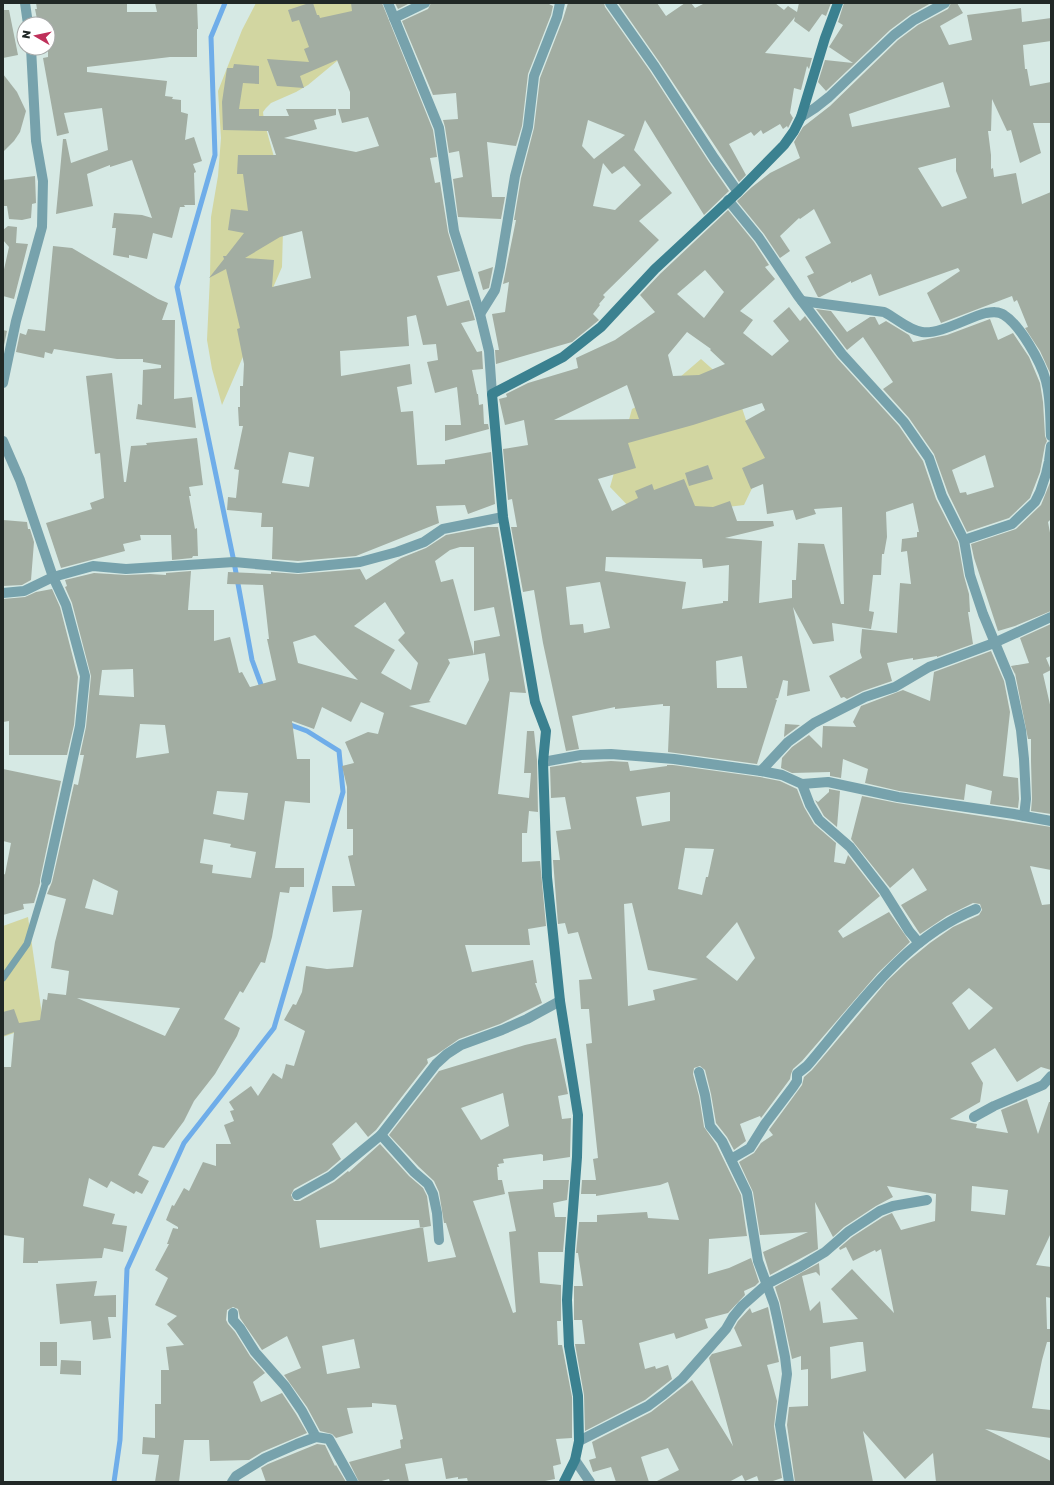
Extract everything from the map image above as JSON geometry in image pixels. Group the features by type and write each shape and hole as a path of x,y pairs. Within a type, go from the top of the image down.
{"street":[{"path":"25,3 27,16"},
{"path":"388,3 439,128 454,231 480,314 489,351 503,517 535,702 546,731 543,762 548,877 560,1001 578,1114 577,1157 570,1249 568,1300 569,1346 578,1396 579,1441 575,1460 564,1482"},
{"path":"394,18 425,3"},
{"path":"480,314 494,290 500,267 514,176 528,127 534,76 557,17 560,3"},
{"path":"610,3 655,67 738,192"},
{"path":"492,394 563,356 601,326 655,269 738,192 784,145 794,131 801,117 823,44 838,3"},
{"path":"801,117 829,97 894,35 914,20 945,3"},
{"path":"3,383 16,320 42,227 43,180 36,141 31,56"},
{"path":"728,200 759,238 802,301 842,354 904,422 929,458 942,496 964,540 970,575 994,643 1010,680 1021,730 1026,781 1024,816"},
{"path":"802,301 884,312 911,328 922,332 933,332 986,313 997,312 1004,315 1014,324 1040,363 1046,381 1049,398 1051,436"},
{"path":"3,441 20,480 53,577 66,605 85,676 80,726 46,881"},
{"path":"964,540 1012,524 1035,502 1046,474 1051,446"},
{"path":"3,593 24,591 53,577 93,566 126,569 234,562 298,568 360,562 397,552 424,542 443,529 503,517"},
{"path":"761,771 788,742 814,723 865,696 895,687 929,667 994,643 1051,617"},
{"path":"543,762 581,755 611,754 674,759 782,775 802,784 828,782 898,797 1051,821"},
{"path":"802,784 810,805 819,820 850,847 884,891 909,931 919,943"},
{"path":"731,1158 750,1148 765,1124 793,1087 797,1074 808,1066 857,1006 884,976 919,943 954,920 976,909"},
{"path":"297,1195 331,1176 381,1135 436,1064 447,1054 461,1045 527,1019 560,1001"},
{"path":"699,1072 706,1095 710,1126 722,1141 747,1193 758,1261 774,1304 786,1357 787,1374 784,1407 780,1425 789,1482"},
{"path":"974,1117 994,1106 1043,1085 1051,1076"},
{"path":"381,1135 414,1172 428,1184 433,1194 437,1212 439,1240"},
{"path":"579,1441 648,1406 682,1380 726,1329 742,1306 767,1284 825,1252 848,1232 880,1211 893,1206 927,1200"},
{"path":"233,1313 233,1320 240,1328 255,1352 285,1386 302,1410 316,1437"},
{"path":"232,1482 236,1476 265,1458 316,1437 329,1439 353,1482"},
{"path":"575,1460 590,1482"}],"lane":[{"path":"3,978 27,944 46,881"}],"green space":[{"path":"256,3 381,3 337,61 308,85 271,103 263,112 264,121 284,193 282,267 222,405 212,369 207,340 211,217 218,176 221,138 218,91 242,30"},
{"path":"701,359 736,390 747,423 771,449 744,505 662,515 633,511 610,487 632,409 658,396"},
{"path":"28,917 43,1022 3,1037 3,926"}],"building":[{"path":"36,3 127,3 127,12 157,12 155,3 197,3 197,57 170,57 87,67 87,72 167,81 165,96 173,97 172,99 181,100 181,112 188,114 185,140 194,137 202,161 193,164 196,172 194,173 195,205 184,205 185,207 180,207 172,238 153,233 147,259 129,255 129,258 113,255 116,228 112,228 114,213 142,215 152,218 132,160 110,167 110,165 87,174 93,206 56,214 63,139 66,139 71,163 108,150 102,108 64,113 69,133 57,136 43,58 48,56 56,56 56,16 36,16 35,9 37,9"},
{"path":"313,3 317,15 319,15 320,18 352,11 351,3 382,3 433,130 437,157 430,158 435,183 440,182 448,232 460,271 437,276 447,306 469,300 475,320 461,323 477,352 482,351 483,369 472,370 479,405 483,404 484,424 488,424 489,429 445,441 445,425 461,425 457,387 435,393 427,362 438,360 436,344 423,345 416,315 407,317 409,346 340,351 341,376 410,364 412,384 397,387 401,412 413,411 417,465 445,464 445,460 491,452 495,504 468,514 465,505 436,506 439,523 356,556 298,561 272,559 273,527 261,527 262,513 227,510 228,497 236,498 239,470 234,469 243,426 239,426 238,407 240,407 240,386 243,386 244,364 237,329 240,328 226,269 209,278 224,259 223,256 226,256 244,233 228,230 231,209 248,211 243,174 237,174 238,155 276,155 268,131 223,130 222,102 227,68 233,68 234,64 259,66 259,84 243,83 239,109 259,109 259,116 289,116 286,109 336,109 336,115 314,120 317,129 284,138 356,152 379,146 368,117 342,123 338,109 350,109 350,92 337,60 300,76 304,88 277,86 267,59 309,62 304,49 309,47 299,20 292,22 288,10","holes":["302,231 311,278 272,287 274,260 245,258 280,237","289,452 314,457 309,487 282,483"]},
{"path":"395,3 410,3 398,9"},
{"path":"431,3 547,3 553,6 551,15 528,74 522,126 516,146 487,142 492,197 505,197 501,219 458,217 453,179 463,177 459,151 449,153 443,120 458,119 456,93 433,95 402,21 428,9"},
{"path":"568,3 604,3 605,7 650,71 729,191 704,215 645,120 634,150 672,193 639,221 659,240 603,295 605,297 593,314 599,320 572,342 496,364 495,350 499,350 492,314 505,312 509,282 503,284 516,220 514,220 521,178 534,128 540,78","holes":["588,120 625,135 594,159 582,146","603,163 612,174 624,166 641,185 615,210 593,206"]},
{"path":"618,3 657,3 666,16 685,3 691,3 695,8 705,3 775,3 784,10 788,6 797,12 799,3 831,3 826,16 822,14 809,32 794,21 795,17 765,53 812,58 809,69 807,66 801,90 794,88 790,113 793,118 788,128 787,126 783,129 780,124 763,134 761,130 754,136 751,132 729,144 746,175 739,182 660,63"},
{"path":"844,3 931,3 910,15 890,30 826,91 818,82 825,60 853,63 829,47 843,25 838,22"},
{"path":"951,3 957,3 963,13 940,26 949,45 972,40 967,15 1021,8 1022,22 1051,18 1051,41 1023,45 1025,69 1027,69 1030,86 1051,82 1051,123 1033,123 1041,153 1020,163 1011,130 1007,131 992,99 991,131 988,131 991,169 993,168 994,177 1016,173 1022,204 1051,192 1051,375 1040,351 1025,328 1028,327 1017,300 1014,302 1012,296 941,323 927,293 960,271 958,268 879,296 871,274 851,283 851,281 818,297 807,276 814,273 805,257 831,243 814,209 800,219 799,218 780,236 790,251 780,258 764,234 737,201 770,173 800,158 794,142 803,127 830,106 898,40 918,25 948,9","holes":["943,82 950,107 852,127 849,114","956,158 956,171 967,198 942,207 918,168"]},
{"path":"3,10 9,10 16,45 16,55 3,58"},
{"path":"3,74 17,92 26,111 20,132 14,141 3,152"},
{"path":"35,176 36,203 32,204 31,218 22,220 9,219 7,206 3,206 3,180"},
{"path":"728,210 754,242 769,265 765,267 775,279 740,311 753,320 743,333 772,356 789,341 773,321 789,307 800,321 805,316 837,358 899,426 923,461 936,499 958,542 969,594 970,612 968,612 973,644 937,657 913,660 913,658 887,663 892,681 863,691 847,699 844,697 841,698 829,676 862,658 860,652 862,629 897,633 900,583 911,584 907,551 901,552 902,539 917,537 917,532 919,532 913,503 886,512 887,537 884,554 882,554 881,575 873,575 869,611 874,612 871,629 832,623 834,641 813,644 793,607 810,691 787,696 788,681 783,680 778,698 775,699 777,700 757,764 668,752 670,706 663,706 663,704 615,709 615,707 572,716 579,749 566,751 543,643 534,590 523,592 511,527 517,527 512,499 508,500 503,449 528,445 524,420 505,425 499,399 507,397 506,394 528,383 578,368 576,358 615,340 655,312 640,295 660,274","holes":["705,270 724,292 704,318 677,294","687,332 711,349 710,350 725,364 699,375 673,376 668,355","627,385 639,419 554,420","762,403 765,410 745,421 765,458 742,468 751,489 763,484 767,514 793,510 796,520 816,514 814,509 842,507 844,604 841,604 824,544 798,543 796,580 792,580 792,598 759,603 762,541 725,538 774,526 773,521 737,521 730,501 713,507 695,506 684,479 654,490 652,484 635,491 638,498 612,511 598,479 636,468 628,443 693,425","606,557 702,559 703,568 729,565 728,601 723,601 723,603 682,609 686,582 605,571","600,582 610,628 584,633 583,624 570,625 566,587","742,656 747,688 717,688 716,661"]},
{"path":"8,226 17,227 16,243 28,244 14,299 3,296 3,274 9,247 3,240 3,230"},
{"path":"53,246 72,248 158,299 168,303 162,320 175,320 174,399 192,397 196,428 136,419 138,404 142,405 143,370 161,368 161,365 143,362 143,359 117,359 54,349 52,354 45,352 44,358 16,352 20,333 26,335 28,329 45,331"},
{"path":"493,267 489,288 483,290 478,272"},
{"path":"816,309 831,311 847,332 870,317 875,317 879,325 886,321 909,335 913,342 947,335 990,319 998,340 1013,333 1029,357 1040,383 1043,402 1045,436 1047,441 1040,472 1030,498 1009,518 967,532 948,493 934,454 909,418 883,389 893,382 863,337 847,350","holes":["985,455 994,487 967,495 966,492 960,493 952,470"]},
{"path":"3,330 7,331 3,350"},
{"path":"112,373 124,482 126,482 131,446 197,438 203,485 189,487 191,496 189,496 195,529 197,528 198,556 172,560 171,535 140,535 141,540 123,544 125,551 61,568 46,523 92,509 90,503 104,498 100,453 95,454 86,376"},
{"path":"708,465 713,479 689,486 685,473"},
{"path":"1051,480 1051,519 1048,522 1051,538 1051,611 1015,626 998,631 974,558 971,544 1016,529 1041,505"},
{"path":"3,520 27,522 28,529 30,529 34,542 31,580 22,585 3,586"},
{"path":"488,527 498,527 526,693 510,692 498,794 529,798 531,773 524,773 527,731 534,731 537,760 538,812 529,811 527,833 522,833 522,862 540,861 546,926 528,929 530,945 465,945 472,972 533,960 537,983 535,983 542,1003 500,1024 459,1039 436,1055 427,1059 428,1063 376,1130 368,1137 356,1122 332,1144 341,1159 327,1171 294,1189 291,1195 294,1201 300,1201 334,1182 348,1171 349,1172 380,1144 409,1176 423,1188 427,1196 431,1226 423,1227 428,1262 456,1257 446,1223 444,1223 439,1192 434,1181 389,1135 439,1071 525,1045 556,1038 568,1094 558,1096 562,1119 571,1118 570,1157 543,1161 543,1155 541,1154 503,1159 504,1163 498,1164 499,1167 497,1167 498,1180 502,1180 505,1194 473,1201 513,1313 516,1312 509,1232 516,1231 508,1192 543,1189 543,1180 569,1180 567,1200 553,1203 555,1217 566,1217 563,1252 538,1252 540,1283 561,1285 561,1321 557,1321 558,1345 562,1345 572,1397 572,1438 556,1439 561,1464 553,1466 555,1479 545,1482 468,1482 467,1478 458,1479 458,1477 446,1479 442,1458 405,1464 409,1482 390,1482 389,1479 378,1482 359,1482 349,1462 401,1448 400,1440 403,1439 396,1405 372,1403 372,1407 347,1408 353,1433 336,1438 332,1434 320,1431 307,1407 284,1375 301,1368 287,1336 262,1350 240,1318 238,1309 233,1307 227,1310 226,1320 250,1356 265,1373 253,1382 261,1402 282,1393 307,1433 262,1452 249,1460 210,1461 209,1440 184,1440 179,1482 155,1482 159,1455 142,1454 143,1437 155,1438 155,1404 161,1404 161,1370 169,1370 166,1347 184,1345 167,1324 177,1316 155,1305 168,1278 155,1270 169,1244 167,1244 173,1228 178,1229 178,1227 166,1220 172,1205 174,1206 184,1188 189,1191 203,1162 216,1166 216,1144 231,1144 224,1125 234,1121 230,1111 234,1110 229,1102 251,1086 258,1096 273,1073 282,1079 286,1064 294,1066 305,1031 284,1020 293,1004 296,1005 302,992 306,966 327,969 353,967 362,910 333,912 332,886 355,886 348,856 353,855 353,829 347,829 347,787 342,766 354,763 345,742 368,732 378,734 384,713 361,702 351,722 322,707 314,729 292,721 297,759 310,759 310,803 285,801 275,868 304,868 304,887 290,887 289,893 280,892 272,937 265,963 261,962 243,993 240,991 224,1019 240,1028 237,1036 215,1074 194,1101 184,1121 164,1148 153,1146 138,1175 149,1181 142,1194 136,1191 134,1194 111,1181 107,1188 89,1178 83,1206 115,1214 112,1224 127,1226 123,1252 104,1248 102,1258 23,1263 24,1238 3,1235 3,1067 11,1067 14,1032 3,1036 3,1012 14,1009 19,1023 40,1020 43,999 47,1000 48,993 66,995 69,971 51,968 55,942 66,899 47,894 52,882 74,784 78,785 84,755 80,755 86,727 91,676 72,603 65,587 67,586 65,580 94,573 166,575 166,573 191,571 188,610 214,610 214,641 230,637 239,673 242,672 250,687 276,680 267,639 269,639 263,585 227,584 228,572 271,574 271,572 298,574 360,569 366,580 401,558 426,548 446,535","holes":["460,547 474,547 474,611 494,607 500,636 474,641 474,655 453,579 441,582 435,561 450,550","385,602 405,633 398,640 418,663 411,690 381,673 395,650 354,626","315,635 358,680 298,663 293,642","485,653 489,680 466,725 409,706 431,702 429,701 450,663 448,659","133,669 134,697 99,695 102,670","140,724 165,725 169,753 136,758","217,791 248,793 244,820 213,814","204,839 231,844 230,847 256,852 251,878 212,873 213,865 200,863","93,879 118,891 113,915 85,908","77,998 180,1008 165,1036","503,1093 509,1126 481,1140 461,1108","316,1220 419,1220 420,1228 320,1248","354,1339 360,1368 327,1374 322,1346"]},
{"path":"52,589 60,607 78,677 74,725 67,755 9,755 9,721 3,722 3,599 25,597 36,592"},
{"path":"1051,624 1051,656 1046,658 1051,670 1043,674 1051,709 1051,814 1031,811 1031,739 1028,739 1015,673 1011,666 1029,663 1020,638"},
{"path":"991,651 1004,681 1010,712 1003,776 1018,778 1018,808 990,804 992,791 966,784 964,800 899,791 865,783 868,769 843,759 841,778 830,776 830,772 792,773 781,768 782,758 792,747 809,735 822,748 823,726 856,727 853,722 861,706 903,690 930,701 934,672"},
{"path":"785,724 800,725 784,737"},
{"path":"611,761 628,762 630,771 673,765 760,777 780,781 797,789 804,807 814,824 836,843 834,862 845,864 848,855 880,896 838,931 843,938 889,912 910,942 878,973 802,1061 793,1069 790,1079 761,1118 760,1116 740,1124 746,1141 734,1150 727,1137 716,1123 705,1070 700,1066 694,1068 693,1074 699,1096 704,1127 716,1144 741,1195 747,1236 709,1239 708,1274 729,1268 751,1258 759,1282 755,1286 744,1291 745,1295 728,1313 705,1319 708,1328 676,1339 674,1333 639,1343 645,1369 655,1366 656,1369 668,1365 672,1379 645,1400 585,1431 584,1395 575,1344 585,1344 582,1320 574,1320 574,1286 583,1286 578,1253 576,1253 579,1222 597,1222 597,1215 647,1212 648,1218 679,1220 668,1182 660,1185 596,1196 596,1194 581,1194 582,1180 596,1180 593,1159 598,1158 586,1044 592,1043 589,1009 581,1009 579,980 592,979 578,932 568,934 565,923 558,924 553,860 560,860 556,831 571,829 565,797 551,798 550,767","holes":["670,792 670,821 642,826 636,797","685,848 714,849 708,877 706,877 702,895 678,889","632,903 648,970 698,979 653,990 655,1000 628,1006 624,904","737,922 755,958 737,981 706,957"]},
{"path":"3,769 61,781 40,883 34,903 23,904 24,909 3,915 3,875 5,874 11,843 3,841"},
{"path":"829,789 840,791 837,827 824,816 815,800 818,802 829,792"},
{"path":"862,796 897,803 1051,827 1051,870 1030,866 1042,905 1051,904 1051,1070 1041,1067 1017,1082 995,1048 971,1063 983,1083 980,1102 950,1119 977,1124 976,1128 1008,1133 1001,1110 1027,1099 1038,1134 1049,1102 1051,1102 1051,1233 1036,1265 1051,1267 1051,1298 1046,1297 1047,1329 1050,1329 1051,1342 1047,1342 1032,1408 1051,1410 1051,1438 985,1429 1051,1461 1051,1482 936,1482 933,1453 905,1479 863,1431 873,1482 795,1482 787,1425 789,1407 808,1406 808,1369 801,1370 801,1356 792,1359 775,1287 819,1263 820,1276 816,1272 802,1276 810,1311 820,1301 823,1323 858,1319 831,1289 852,1269 894,1313 881,1249 876,1252 875,1250 853,1261 846,1247 840,1250 839,1248 852,1237 883,1217 892,1213 901,1230 935,1221 936,1194 887,1186 893,1197 876,1206 844,1227 833,1237 815,1202 818,1249 770,1275 763,1252 808,1232 760,1235 753,1192 739,1162 754,1153 761,1143 773,1135 769,1130 802,1085 804,1077 812,1070 887,981 930,943 953,927 979,915 982,910 980,904 973,903 947,916 920,934 901,905 927,890 913,868 890,888 851,839","holes":["969,988 993,1008 969,1030 952,1003","972,1186 1008,1190 1005,1215 971,1211","863,1342 866,1371 831,1379 830,1347"]},
{"path":"97,1281 94,1296 116,1295 116,1317 108,1317 111,1338 93,1340 91,1321 60,1324 56,1284"},
{"path":"768,1307 779,1362 767,1365 777,1401 774,1426 782,1478 770,1482 759,1482 757,1476 745,1481 742,1475 729,1482 655,1482 679,1470 668,1448 641,1457 649,1482 616,1482 611,1467 593,1472 589,1460 596,1458 592,1442 651,1412 692,1380 733,1446 709,1358 712,1354 742,1346 734,1328 738,1321 750,1308 752,1313"},
{"path":"40,1342 57,1342 57,1366 40,1366"},
{"path":"61,1360 81,1361 81,1375 60,1374"},
{"path":"317,1444 325,1445 335,1466 336,1465 346,1482 266,1482 261,1468"}],"waterway":[{"path":"225,3 211,37 215,155 177,287 234,562 252,660 263,690"},
{"path":"114,1482 120,1440 127,1269 184,1143 274,1028 343,792 339,751 307,731 288,724"}]}
